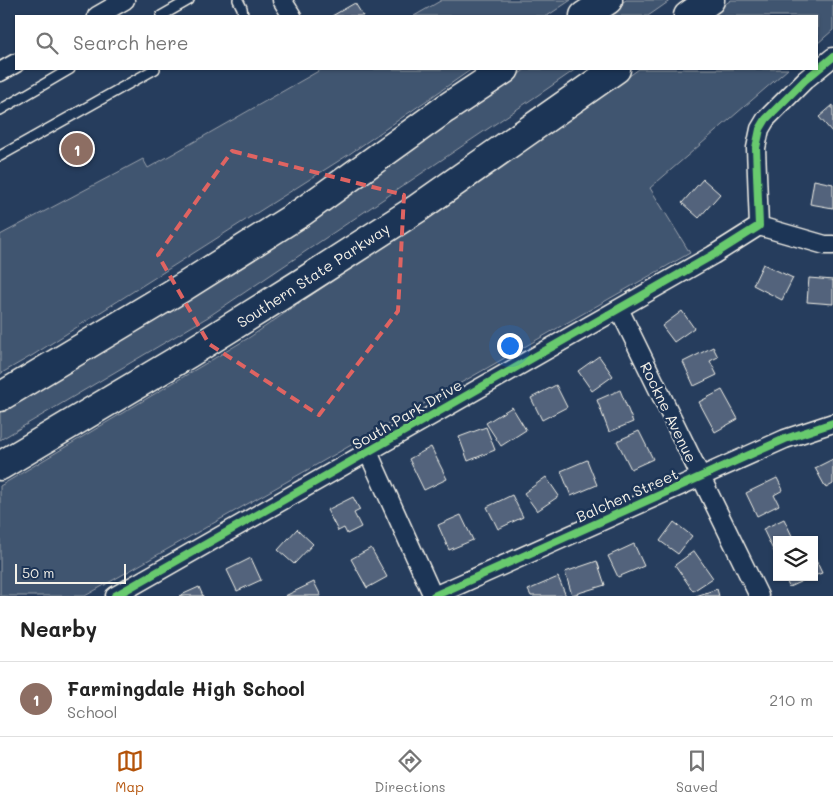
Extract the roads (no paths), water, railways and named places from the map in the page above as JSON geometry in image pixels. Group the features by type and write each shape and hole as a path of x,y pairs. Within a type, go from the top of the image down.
{"highway":[{"path":"586,15 608,0"},
{"path":"689,15 710,0"},
{"path":"0,398 185,286 293,217 445,109 504,70"},
{"name":"Southern State Parkway","path":"0,466 188,354 418,208 615,70"}],"street":[{"path":"99,15 125,0"},
{"path":"282,0 291,15"},
{"path":"818,70 833,57"},
{"path":"0,72 15,64"},
{"path":"818,70 766,119 760,129 756,148 759,226 825,245 833,245"},
{"name":"South Park Drive","path":"115,596 713,255 759,226"},
{"name":"Rockne Avenue","path":"618,309 759,596"},
{"name":"Balchen Street","path":"433,596 785,438 833,424"},
{"path":"368,452 433,596"}],"lane":[{"path":"163,15 189,0"},
{"path":"238,0 243,15"},
{"path":"0,110 68,70"},
{"path":"0,156 153,70"}],"place":[{"name":"Farmingdale High School","path":"77,149"}]}
